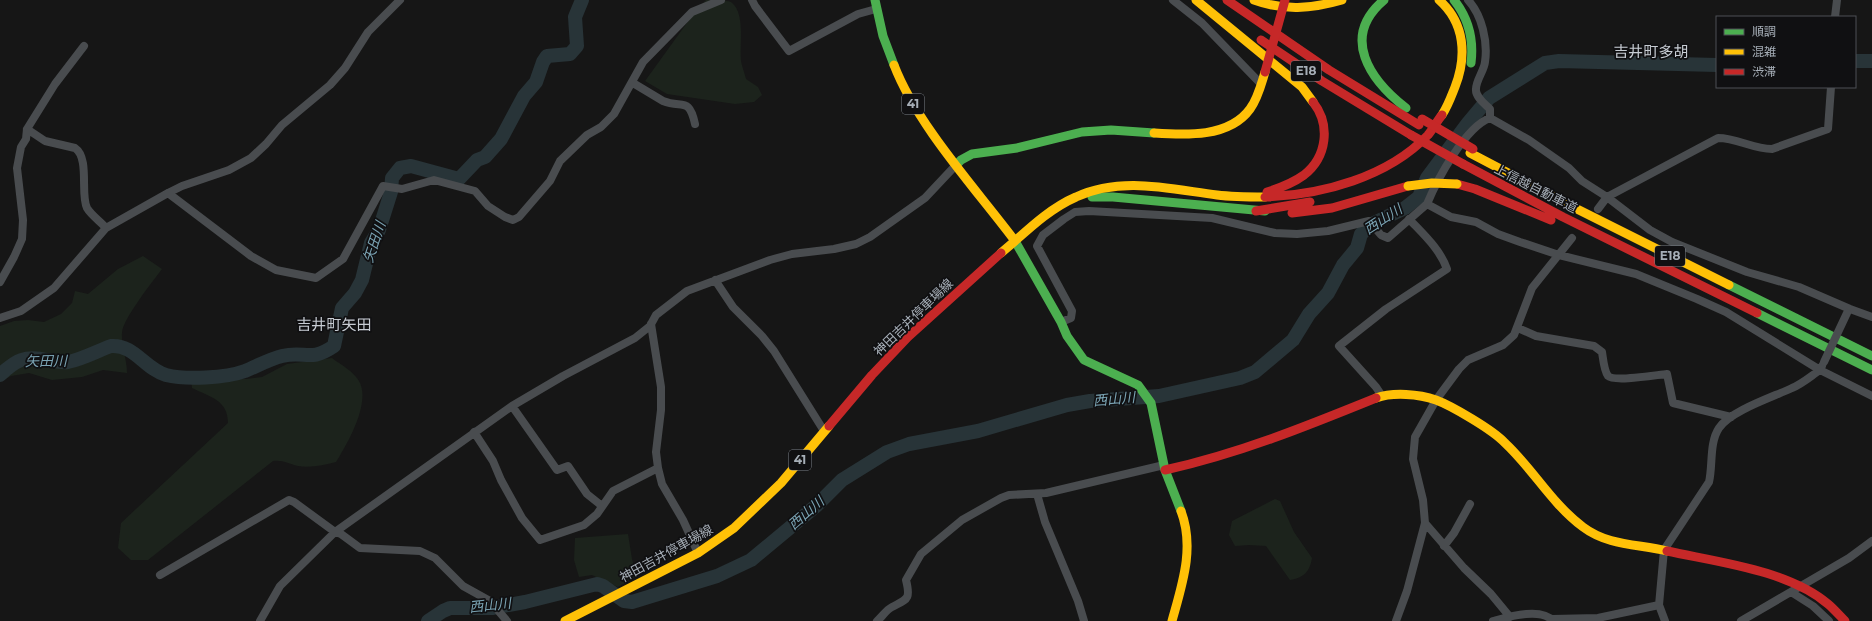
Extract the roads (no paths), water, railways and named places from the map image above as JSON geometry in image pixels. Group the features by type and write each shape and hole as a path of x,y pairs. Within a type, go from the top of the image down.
{"main road":[{"path":"1196,0 1302,87 1311,96 1325,121 1326,133 1322,155 1308,172 1299,179 1263,194 1233,196"},
{"name":"上信越自動車道","path":"1205,0 1277,51 1411,136 1563,217 1872,370"},
{"name":"上信越自動車道","path":"1227,0 1329,70 1472,151 1621,231 1872,356"},
{"path":"1254,0 1276,8 1290,10 1316,7 1342,0"},
{"path":"956,165 962,157 972,154 1007,150 1094,130 1178,134 1215,131 1236,122 1246,113 1256,98 1265,72 1285,0"},
{"path":"1384,0 1371,13 1366,23 1363,35 1363,47 1366,62 1373,75 1391,97 1420,122"},
{"path":"1067,201 1095,190 1128,186 1233,196 1292,195 1342,184 1365,176 1396,160 1424,139 1433,129 1450,103 1455,90 1462,60 1461,34 1452,13 1439,0"},
{"path":"1454,0 1466,18 1470,30 1472,59 1470,74"},
{"name":"41","path":"875,5 886,48 906,93 920,116 956,165 1016,242"},
{"path":"1426,150 1450,122"},
{"path":"1256,210 1334,196 1380,180"},
{"path":"1067,201 1088,197 1113,197 1298,213 1351,204 1408,186 1432,183 1457,184 1503,200 1679,274"},
{"name":"神田吉井停車場線","path":"565,621 698,553 734,528 762,503 872,375 908,337 935,311 1016,242 1048,212 1067,201"},
{"path":"1016,242 1061,322 1067,336 1084,360 1094,366 1126,378 1138,385 1151,403 1165,467 1184,519 1188,544 1188,554 1183,584 1172,621"},
{"path":"1165,467 1196,463 1292,432 1382,396 1412,395 1436,400 1475,421 1505,442 1565,511 1584,528 1599,536 1624,545 1664,550 1769,573 1802,587 1827,604 1845,621"}],"street":[{"path":"0,318 21,311 54,288 106,228 182,186 239,166 250,158 282,125 330,85 345,68 368,32 400,0"},
{"path":"168,193 251,256 276,270 316,278 343,259 384,186 402,189 434,180 475,191 488,206 505,217 513,220 519,217 550,182 560,161 591,132 601,127 614,114 644,62 692,12 721,0"},
{"path":"752,0 754,6 789,51 875,5"},
{"path":"1172,0 1202,23 1261,84"},
{"path":"1468,0 1473,5 1481,24 1486,44 1485,62 1476,89 1478,97 1490,109 1490,118"},
{"path":"1835,16 1837,0"},
{"path":"0,282 14,258 22,239 23,220 17,168 21,147 26,139 27,129 55,84 84,46"},
{"path":"633,83 668,104 684,104 692,111 695,124"},
{"path":"1598,209 1608,197 1718,138 1728,138 1762,149 1772,149 1828,129 1831,88"},
{"path":"1061,322 1071,318 1072,311 1038,246 1043,235 1075,212 1089,210 1212,218 1275,233 1297,234 1328,231 1369,221 1382,235 1388,238 1428,204 1446,166 1469,135 1482,121 1490,118 1529,140 1569,168 1582,181 1608,197 1650,230 1672,242 1747,272 1799,287 1849,311 1872,316"},
{"path":"27,129 45,141 79,150 83,164 86,207 106,228"},
{"path":"260,621 280,586 335,532 512,406 562,376 635,338 651,324 656,315 687,291 770,260 792,254 834,249 856,244 870,237 925,198 956,165"},
{"path":"1428,204 1451,217 1476,222 1498,234 1559,255 1636,274 1697,299 1726,312 1820,370 1872,396"},
{"path":"1382,396 1376,387 1339,346 1386,309 1446,269 1437,249 1409,219"},
{"path":"1396,621 1407,591 1425,523 1423,500 1413,459 1415,437 1436,400 1463,365 1468,360 1510,340 1518,328 1532,288 1572,238"},
{"path":"715,280 733,307 762,336 774,351 824,431"},
{"path":"1665,621 1659,605 1664,550 1705,491 1712,470 1714,440 1719,427 1731,417 1765,399 1793,388 1820,370 1849,311"},
{"path":"651,324 661,387 661,410 656,452 658,468 662,484 683,520 698,553"},
{"path":"1518,328 1536,336 1594,346 1602,352 1607,374 1610,378 1667,374 1673,403 1731,417"},
{"path":"512,406 557,470 568,466 587,494 602,506"},
{"path":"474,432 493,461 501,480 522,518 540,540 584,525 597,514 613,491 658,468"},
{"path":"877,621 891,608 901,604 908,596 909,592 906,580 921,554 962,520 1001,498 1009,495 1037,494 1165,467"},
{"path":"1037,494 1045,522 1078,601 1084,621"},
{"path":"160,575 289,500 360,548 420,551 434,558 463,586 490,601 507,621"},
{"path":"1444,546 1454,534 1470,504"},
{"path":"1425,523 1444,546 1491,594 1510,617"},
{"path":"1741,621 1802,587 1849,558 1872,541"},
{"path":"1791,592 1813,606 1829,621"},
{"path":"1493,621 1510,617 1537,614 1552,620 1598,618 1659,605"}],"waterway":[{"name":"矢田川","path":"0,375 16,362 21,360 33,358 68,362 85,357 111,346 119,346 133,353 152,368 166,375 195,378 217,377 245,371 282,356 319,354 334,346 342,308 355,293 362,280 371,243 379,230 391,192 392,178 400,168 411,166 459,179 477,160 485,157 501,139 524,96 536,82 543,62 547,56 570,54 577,46 575,17 582,0"},
{"name":"西山川","path":"428,621 450,608 492,608 525,602 597,584 603,586 624,601 632,602 717,576 751,560 817,505 842,480 887,452 909,444 978,431 1067,405 1090,401 1159,396 1240,378 1255,372 1293,340 1309,314 1328,293 1343,265 1357,248 1361,234 1374,223 1405,208 1419,197 1427,178 1468,123 1489,98 1545,63 1559,61 1716,65"},
{"name":"西山川","path":"1856,61 1872,61"}],"district":[{"name":"吉井町多胡","path":"1651,52"},
{"name":"吉井町矢田","path":"334,325"}]}
